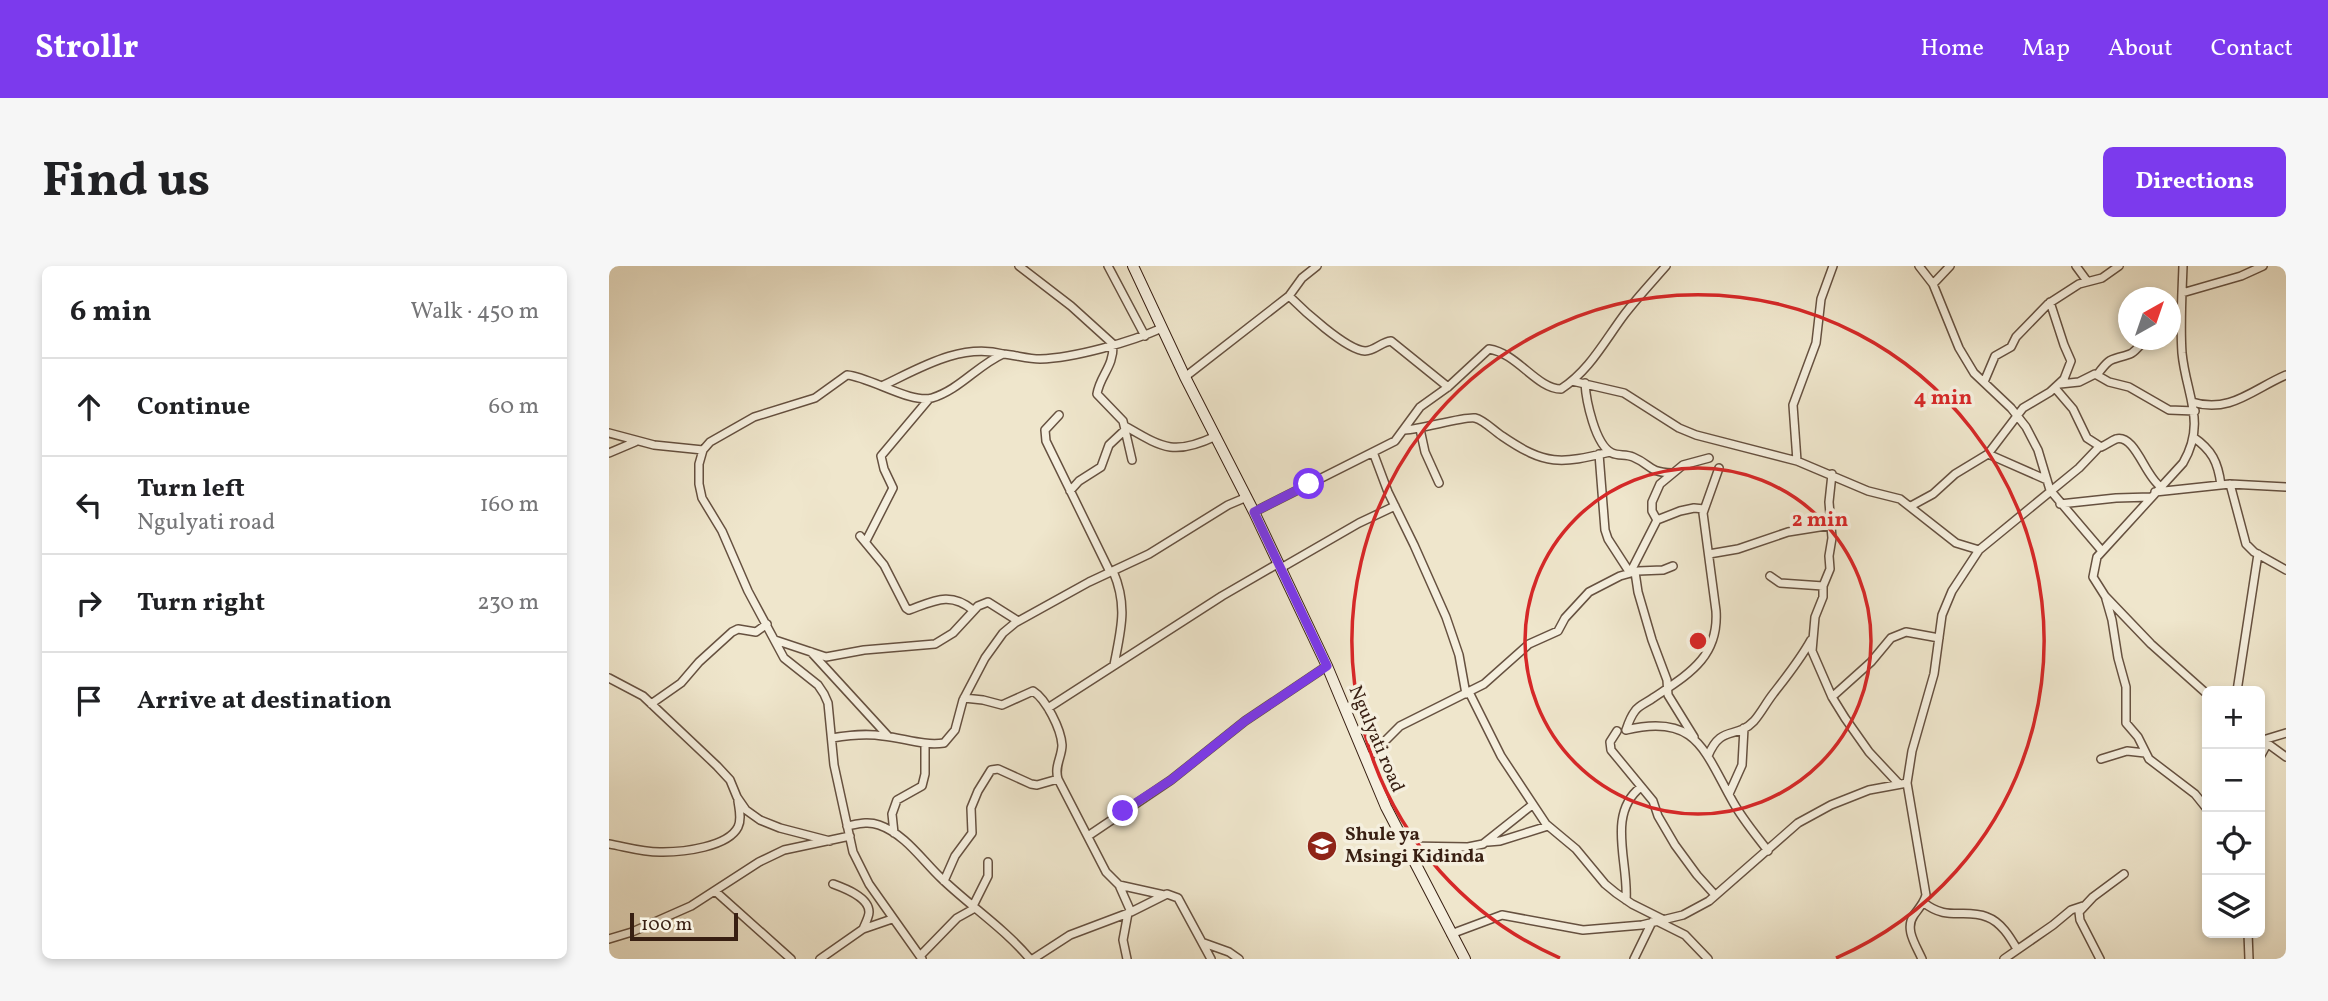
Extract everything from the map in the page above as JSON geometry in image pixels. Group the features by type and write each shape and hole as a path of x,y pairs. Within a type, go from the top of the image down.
{"main road":[{"name":"Ngulyati road","path":"1133,266 1327,666 1386,807 1465,959"}],"street":[{"path":"1019,266 1071,306 1113,344"},
{"path":"1108,266 1145,336"},
{"path":"1185,376 1289,296 1302,278 1317,266"},
{"path":"1254,512 1395,441 1420,407 1448,387 1489,348 1511,357 1557,390 1572,381 1599,352 1625,313 1666,266"},
{"path":"1797,461 1793,405 1816,344 1821,299 1833,266"},
{"path":"1919,266 1933,284 1959,348 1974,373 2016,415 2038,450 2050,490 2102,551"},
{"path":"1933,284 1950,266"},
{"path":"2076,266 2087,281"},
{"path":"1984,382 1995,356 2010,349 2016,337 2050,302 2087,281 2102,278 2119,266"},
{"path":"2183,266 2182,355 2196,426 2189,451 2183,463 2102,551 2094,565 2093,577 2105,596 2151,644 2202,690"},
{"path":"2182,293 2241,276 2263,266"},
{"path":"1289,296 1325,328 1349,344 1360,350 1370,351 1391,341 1448,387"},
{"path":"2050,302 2071,361 2068,372 2058,386"},
{"path":"882,386 956,354 977,351 1040,359 1145,336 1161,328"},
{"path":"1113,344 1112,362 1097,394 1118,414 1125,428 1132,460"},
{"path":"2097,375 2111,358 2135,350"},
{"path":"973,610 953,599 940,599 909,610 884,565 862,539 893,488 884,469 883,453 898,439 929,399 1003,354"},
{"path":"929,399 847,375 815,398 737,425 710,442 703,450 699,464 702,498 722,531 748,590 783,658 818,685 824,694 828,703 834,765 853,852 869,884 921,958 957,918 974,907 988,876 988,862"},
{"path":"1911,506 1933,494 1955,474 1988,454 2016,415 2031,401 2058,386 2097,375 2114,384 2129,387 2169,410 2195,411"},
{"path":"2192,402 2204,406 2222,406 2286,375"},
{"path":"1572,381 1624,393 1679,428 1696,435 1797,461 1868,491 1900,499 1956,543 1979,550"},
{"path":"1585,383 1595,428 1600,440 1610,452"},
{"path":"2058,386 2074,409 2087,438 2099,447"},
{"path":"1059,415 1044,433 1046,441 1111,572 1123,604 1114,665"},
{"path":"1405,429 1420,429 1472,417 1479,419 1509,441 1546,459 1557,462 1610,452 1634,457 1654,471 1672,473"},
{"path":"1125,428 1162,447 1180,449 1216,436"},
{"path":"1070,491 1079,481 1101,467 1109,445 1125,428"},
{"path":"1420,429 1425,452 1439,483"},
{"path":"609,433 671,448 703,450"},
{"path":"2193,437 2211,451 2246,544 2259,555 2286,570"},
{"path":"1921,959 1910,925 1926,895 1903,784 1934,674 1942,615 1952,591 1979,550 2079,468 2099,447 2114,440 2129,442 2150,477 2155,492"},
{"path":"609,453 636,441"},
{"path":"1373,452 1446,617 1468,693 1501,756 1532,805 1548,826 1576,849 1605,884 1658,921 1685,935 1708,959"},
{"path":"1599,454 1605,530 1608,539 1633,573 1657,656 1667,680 1668,695 1708,756 1728,794 1768,851"},
{"path":"1988,454 2047,480"},
{"path":"1657,520 1652,511 1652,502 1660,484 1683,465 1709,458"},
{"path":"1694,738 1680,730 1664,726 1626,730 1635,710 1695,668 1713,643 1717,627 1707,531 1703,519 1719,468"},
{"path":"1832,474 1829,502 1832,525 1830,569 1815,617 1812,651 1832,697 1869,752 1903,784"},
{"path":"2060,504 2225,484 2286,487"},
{"path":"832,738 855,734 925,744 944,743 955,730 964,698 995,642 1018,621 1149,554 1228,505 1247,497"},
{"path":"1048,708 1114,665 1280,566 1395,506"},
{"path":"1633,573 1657,520 1686,509 1704,509"},
{"path":"1709,554 1738,549 1787,532 1832,525"},
{"path":"2238,686 2259,555"},
{"path":"1366,760 1400,726 1485,684 1529,644 1558,631 1565,618 1589,592 1611,579 1673,566"},
{"path":"1770,576 1780,583 1823,586"},
{"path":"2105,596 2126,687 2125,719 2145,753 2160,769 2195,794 2202,803"},
{"path":"775,640 825,657 864,650 935,644 953,634 983,602 988,602 1018,621"},
{"path":"651,704 681,682 732,632 738,629 756,632 767,624"},
{"path":"1832,697 1842,691 1871,662 1891,638 1906,632 1939,639"},
{"path":"1708,756 1712,745 1723,735 1744,729 1761,713 1796,666 1812,639"},
{"path":"809,651 889,737"},
{"path":"1088,836 1171,780 1245,721 1327,666"},
{"path":"609,678 643,696 730,780 746,810 760,820 830,841"},
{"path":"964,698 983,699 1002,705 1033,691 1048,708 1062,744 1057,768 1058,779 1106,872 1119,885 1130,912 1123,940 1127,959"},
{"path":"1728,794 1742,765 1744,729"},
{"path":"1617,732 1610,742 1611,750 1653,802 1661,822 1685,858 1715,895"},
{"path":"2265,740 2286,733"},
{"path":"2265,742 2286,757"},
{"path":"894,833 892,814 897,800 919,789 924,782 925,744"},
{"path":"2101,759 2127,751 2145,753"},
{"path":"944,881 955,856 972,833 971,808 991,770 998,769 1037,785 1058,779"},
{"path":"1451,934 1502,915 1583,930 1658,921 1683,915 1715,895 1798,823 1831,805 1869,790 1903,784"},
{"path":"1626,900 1627,878 1621,845 1624,811 1630,796 1641,787"},
{"path":"609,844 662,852 719,843 732,835 738,827 740,815 737,797"},
{"path":"1487,842 1532,805"},
{"path":"847,825 864,822 880,825 894,833 912,847 944,881 1034,958 1070,935 1165,895"},
{"path":"1406,846 1468,847 1500,841 1548,826"},
{"path":"609,939 691,906 759,862 785,850 850,836"},
{"path":"2100,959 2080,920 2079,912 2124,874"},
{"path":"833,884 853,893 867,905 869,911 863,929"},
{"path":"1119,885 1178,898 1212,959"},
{"path":"715,891 791,959"},
{"path":"1923,902 1933,910 1941,912 1987,917 1999,925 2017,949"},
{"path":"2004,959 2053,926 2071,910 2083,906"},
{"path":"820,959 863,929 892,919"},
{"path":"1634,959 1658,921"},
{"path":"2248,938 2249,959"},
{"path":"1203,942 1239,959"}],"place":[{"name":"Shule ya Msingi Kidinda","path":"1322,846"}],"route":[{"path":"1123,811 1204,756 1245,721 1327,666 1254,512 1309,484"}]}
